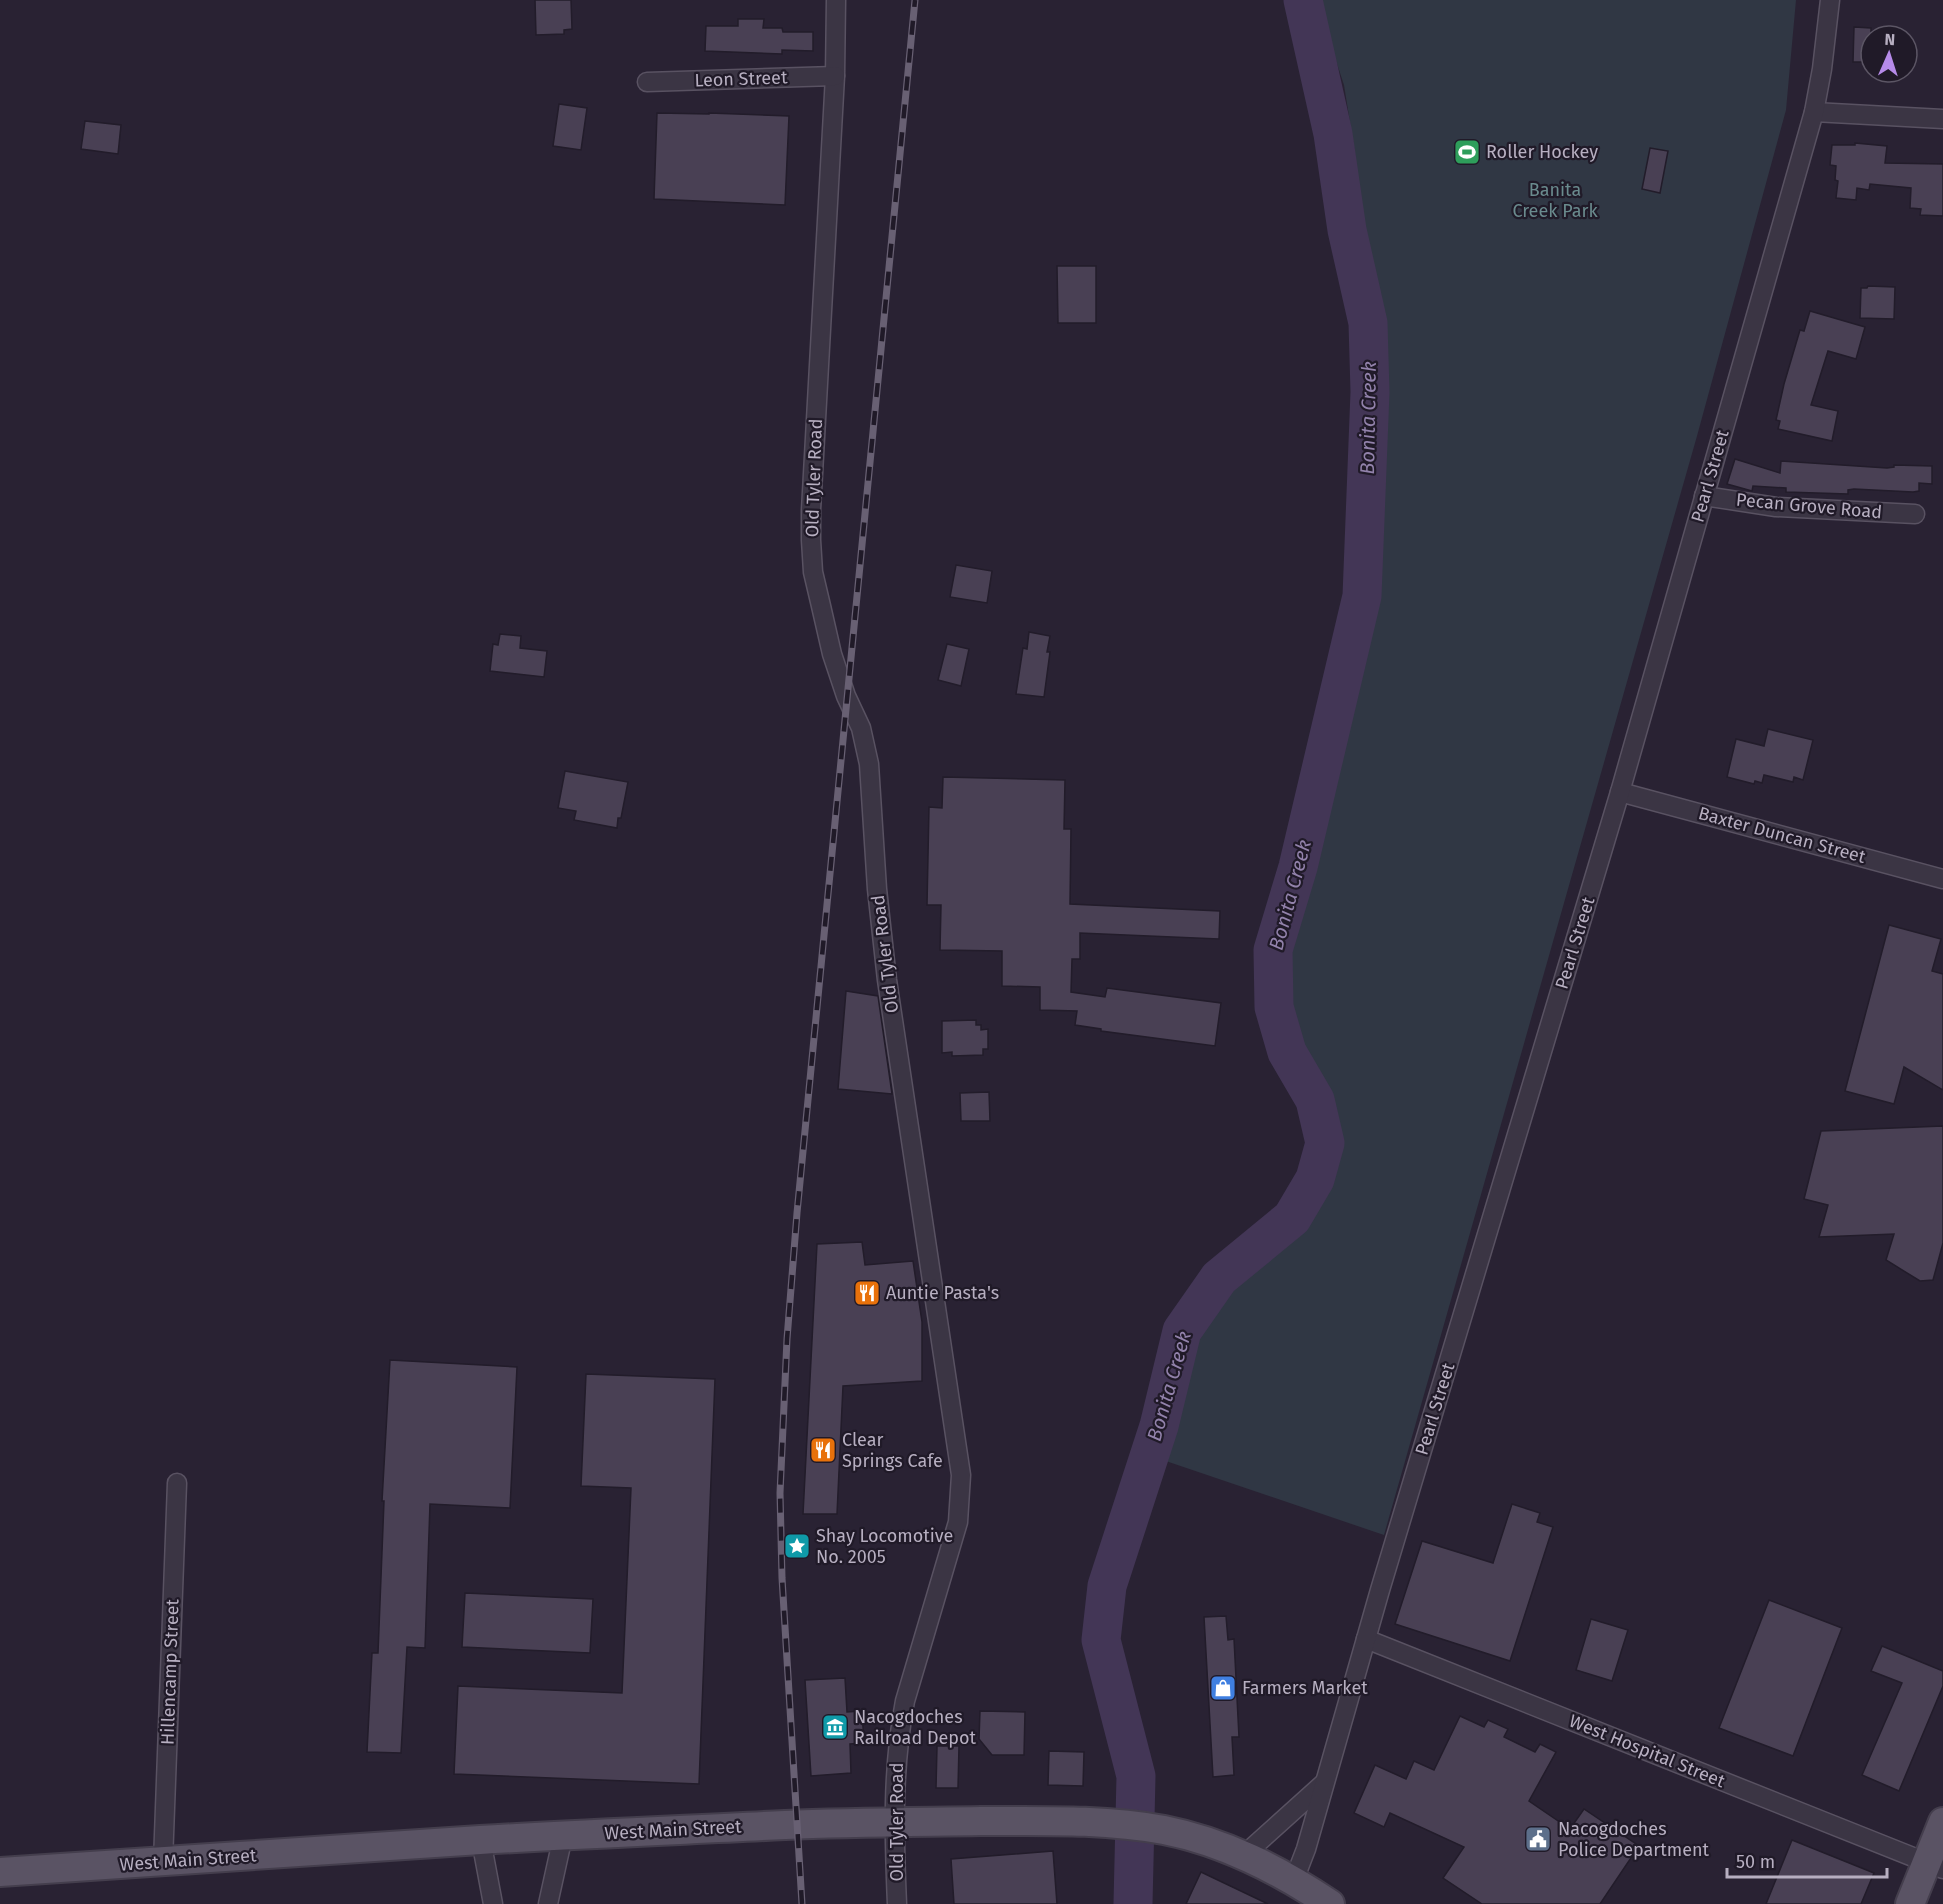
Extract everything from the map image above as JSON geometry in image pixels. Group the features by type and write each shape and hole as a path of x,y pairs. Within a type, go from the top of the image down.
{"main road":[{"name":"West Main Street","path":"0,1872 481,1840 797,1825 893,1822 1096,1822 1155,1829 1196,1838 1244,1855 1294,1880 1330,1904"},
{"path":"1910,1904 1935,1866 1943,1822"}],"street":[{"name":"Old Tyler Road","path":"836,0 835,75 811,510 813,572 832,654 846,696 861,728 867,754 877,889 887,980 961,1475 958,1522 904,1701 897,1748 893,1822 897,1904"},
{"name":"Pearl Street","path":"1294,1880 1306,1849 1366,1639 1620,792 1814,112 1822,69 1830,0"},
{"name":"Leon Street","path":"647,82 835,75"},
{"path":"1814,112 1943,119"},
{"name":"Pecan Grove Road","path":"1704,496 1776,507 1915,514"},
{"name":"Baxter Duncan Street","path":"1620,792 1943,879"},
{"name":"Hillencamp Street","path":"162,1862 177,1483"},
{"name":"West Hospital Street","path":"1366,1639 1935,1866"},
{"path":"1244,1855 1324,1783"},
{"path":"548,1904 564,1836"},
{"path":"481,1840 493,1904"}],"green space":[{"name":"Banita Creek Park","path":"1316,0 1796,0 1786,110 1697,436 1384,1535 1157,1458 1186,1330 1222,1281 1294,1223 1320,1181 1331,1143 1322,1097 1293,1045 1283,1008 1283,952 1373,597 1375,316 1356,231 1355,153 1344,85"}],"building":[{"path":"535,0 571,0 572,29 564,30 564,34 536,35"},
{"path":"738,19 764,19 763,28 782,28 783,32 813,32 813,51 782,50 782,54 705,51 706,26 738,26"},
{"path":"1854,27 1859,27 1859,62 1853,62"},
{"path":"559,104 587,108 581,150 553,146"},
{"path":"657,113 789,116 785,205 654,199"},
{"path":"85,121 121,125 118,154 81,149"},
{"path":"1855,143 1887,146 1885,163 1943,164 1943,216 1920,215 1921,209 1910,208 1911,188 1870,184 1869,190 1857,188 1856,200 1836,198 1838,181 1835,180 1836,166 1830,165 1832,145 1855,145"},
{"path":"1650,148 1668,151 1660,193 1642,189"},
{"path":"1057,266 1096,266 1096,323 1058,323"},
{"path":"1895,287 1894,319 1860,318 1861,288"},
{"path":"1810,311 1865,327 1856,359 1828,351 1811,405 1838,411 1832,441 1778,429 1780,421 1776,420 1800,330 1804,331"},
{"path":"1735,459 1780,473 1781,461 1887,468 1894,467 1894,465 1932,466 1932,484 1919,483 1919,491 1913,492 1854,489 1848,490 1848,494 1786,492 1786,488 1753,486 1752,491 1727,484"},
{"path":"956,565 992,571 987,603 950,597"},
{"path":"1029,632 1050,636 1044,697 1016,694 1023,648 1027,649"},
{"path":"500,634 521,636 520,648 547,651 544,677 490,671 493,644 498,645"},
{"path":"947,644 969,649 961,686 938,680"},
{"path":"1768,729 1813,740 1803,780 1794,777 1793,782 1764,775 1762,783 1755,781 1754,784 1727,777 1736,739 1764,746"},
{"path":"565,771 628,782 617,828 574,820 576,811 558,808"},
{"path":"943,777 1065,780 1064,829 1071,829 1070,904 1220,911 1219,939 1080,933 1080,959 1072,959 1071,992 1105,997 1107,988 1221,1003 1215,1046 1101,1031 1101,1029 1075,1025 1077,1011 1040,1010 1040,987 1002,986 1002,951 940,950 941,905 927,905 929,807 942,808"},
{"path":"1889,925 1941,939 1932,971 1943,974 1943,1090 1904,1067 1894,1104 1845,1091"},
{"path":"846,991 878,996 892,1094 838,1089"},
{"path":"976,1020 976,1025 981,1025 981,1030 988,1029 988,1049 983,1049 983,1055 952,1056 952,1052 942,1053 942,1021"},
{"path":"989,1092 990,1121 961,1121 960,1093"},
{"path":"1943,1126 1943,1243 1933,1280 1920,1281 1886,1260 1894,1234 1819,1237 1828,1205 1804,1199 1821,1131"},
{"path":"862,1242 865,1265 913,1261 922,1322 922,1381 843,1386 837,1514 803,1514 817,1244"},
{"path":"390,1360 517,1367 510,1508 430,1504 425,1648 407,1647 401,1753 367,1752 372,1653 378,1653 384,1501 382,1501"},
{"path":"586,1374 715,1379 699,1784 454,1774 458,1686 622,1693 631,1488 581,1486"},
{"path":"1512,1504 1540,1513 1537,1522 1553,1527 1510,1661 1395,1624 1422,1541 1493,1563"},
{"path":"465,1593 593,1599 590,1653 462,1647"},
{"path":"1769,1600 1842,1628 1793,1756 1719,1728"},
{"name":"Farmers Market","path":"1226,1616 1228,1640 1234,1639 1239,1737 1232,1737 1234,1775 1213,1777 1204,1617"},
{"path":"1591,1619 1628,1630 1612,1681 1576,1670"},
{"path":"1882,1646 1943,1671 1943,1686 1899,1791 1862,1775 1902,1683 1871,1671"},
{"name":"Nacogdoches Railroad Depot","path":"845,1678 847,1712 862,1711 864,1743 850,1744 851,1773 811,1776 805,1680"},
{"path":"980,1711 1025,1712 1024,1755 992,1755 979,1739"},
{"name":"Nacogdoches Police Department","path":"1460,1716 1484,1727 1488,1720 1508,1729 1504,1737 1535,1752 1540,1744 1556,1752 1529,1801 1570,1829 1584,1809 1639,1846 1600,1904 1482,1904 1443,1878 1464,1847 1390,1813 1384,1827 1354,1813 1375,1765 1406,1779 1414,1761 1434,1770"},
{"path":"937,1746 959,1746 958,1788 936,1788"},
{"path":"1049,1751 1084,1752 1083,1786 1048,1785"},
{"path":"1792,1840 1874,1873 1861,1904 1766,1904"},
{"path":"1053,1851 1057,1904 954,1904 951,1859"},
{"path":"1201,1872 1268,1904 1186,1904"}],"waterway":[{"name":"Bonita Creek","path":"1133,1904 1136,1776 1101,1640 1107,1586 1159,1426 1182,1331 1219,1278 1292,1218 1315,1179 1325,1143 1315,1100 1287,1052 1274,1007 1273,950 1298,867 1362,596 1370,392 1368,323 1347,230 1333,134 1303,0"}],"railway":[{"path":"802,1904 782,1578 780,1493 787,1339 797,1213 915,0"}],"place":[{"name":"Roller Hockey","path":"1467,152"},
{"name":"Auntie Pasta's","path":"867,1293"},
{"name":"Clear Springs Cafe","path":"823,1450"},
{"name":"Shay Locomotive No. 2005","path":"797,1546"},
{"name":"Farmers Market","path":"1223,1688"},
{"name":"Nacogdoches Railroad Depot","path":"835,1727"},
{"name":"Nacogdoches Police Department","path":"1538,1839"}]}
